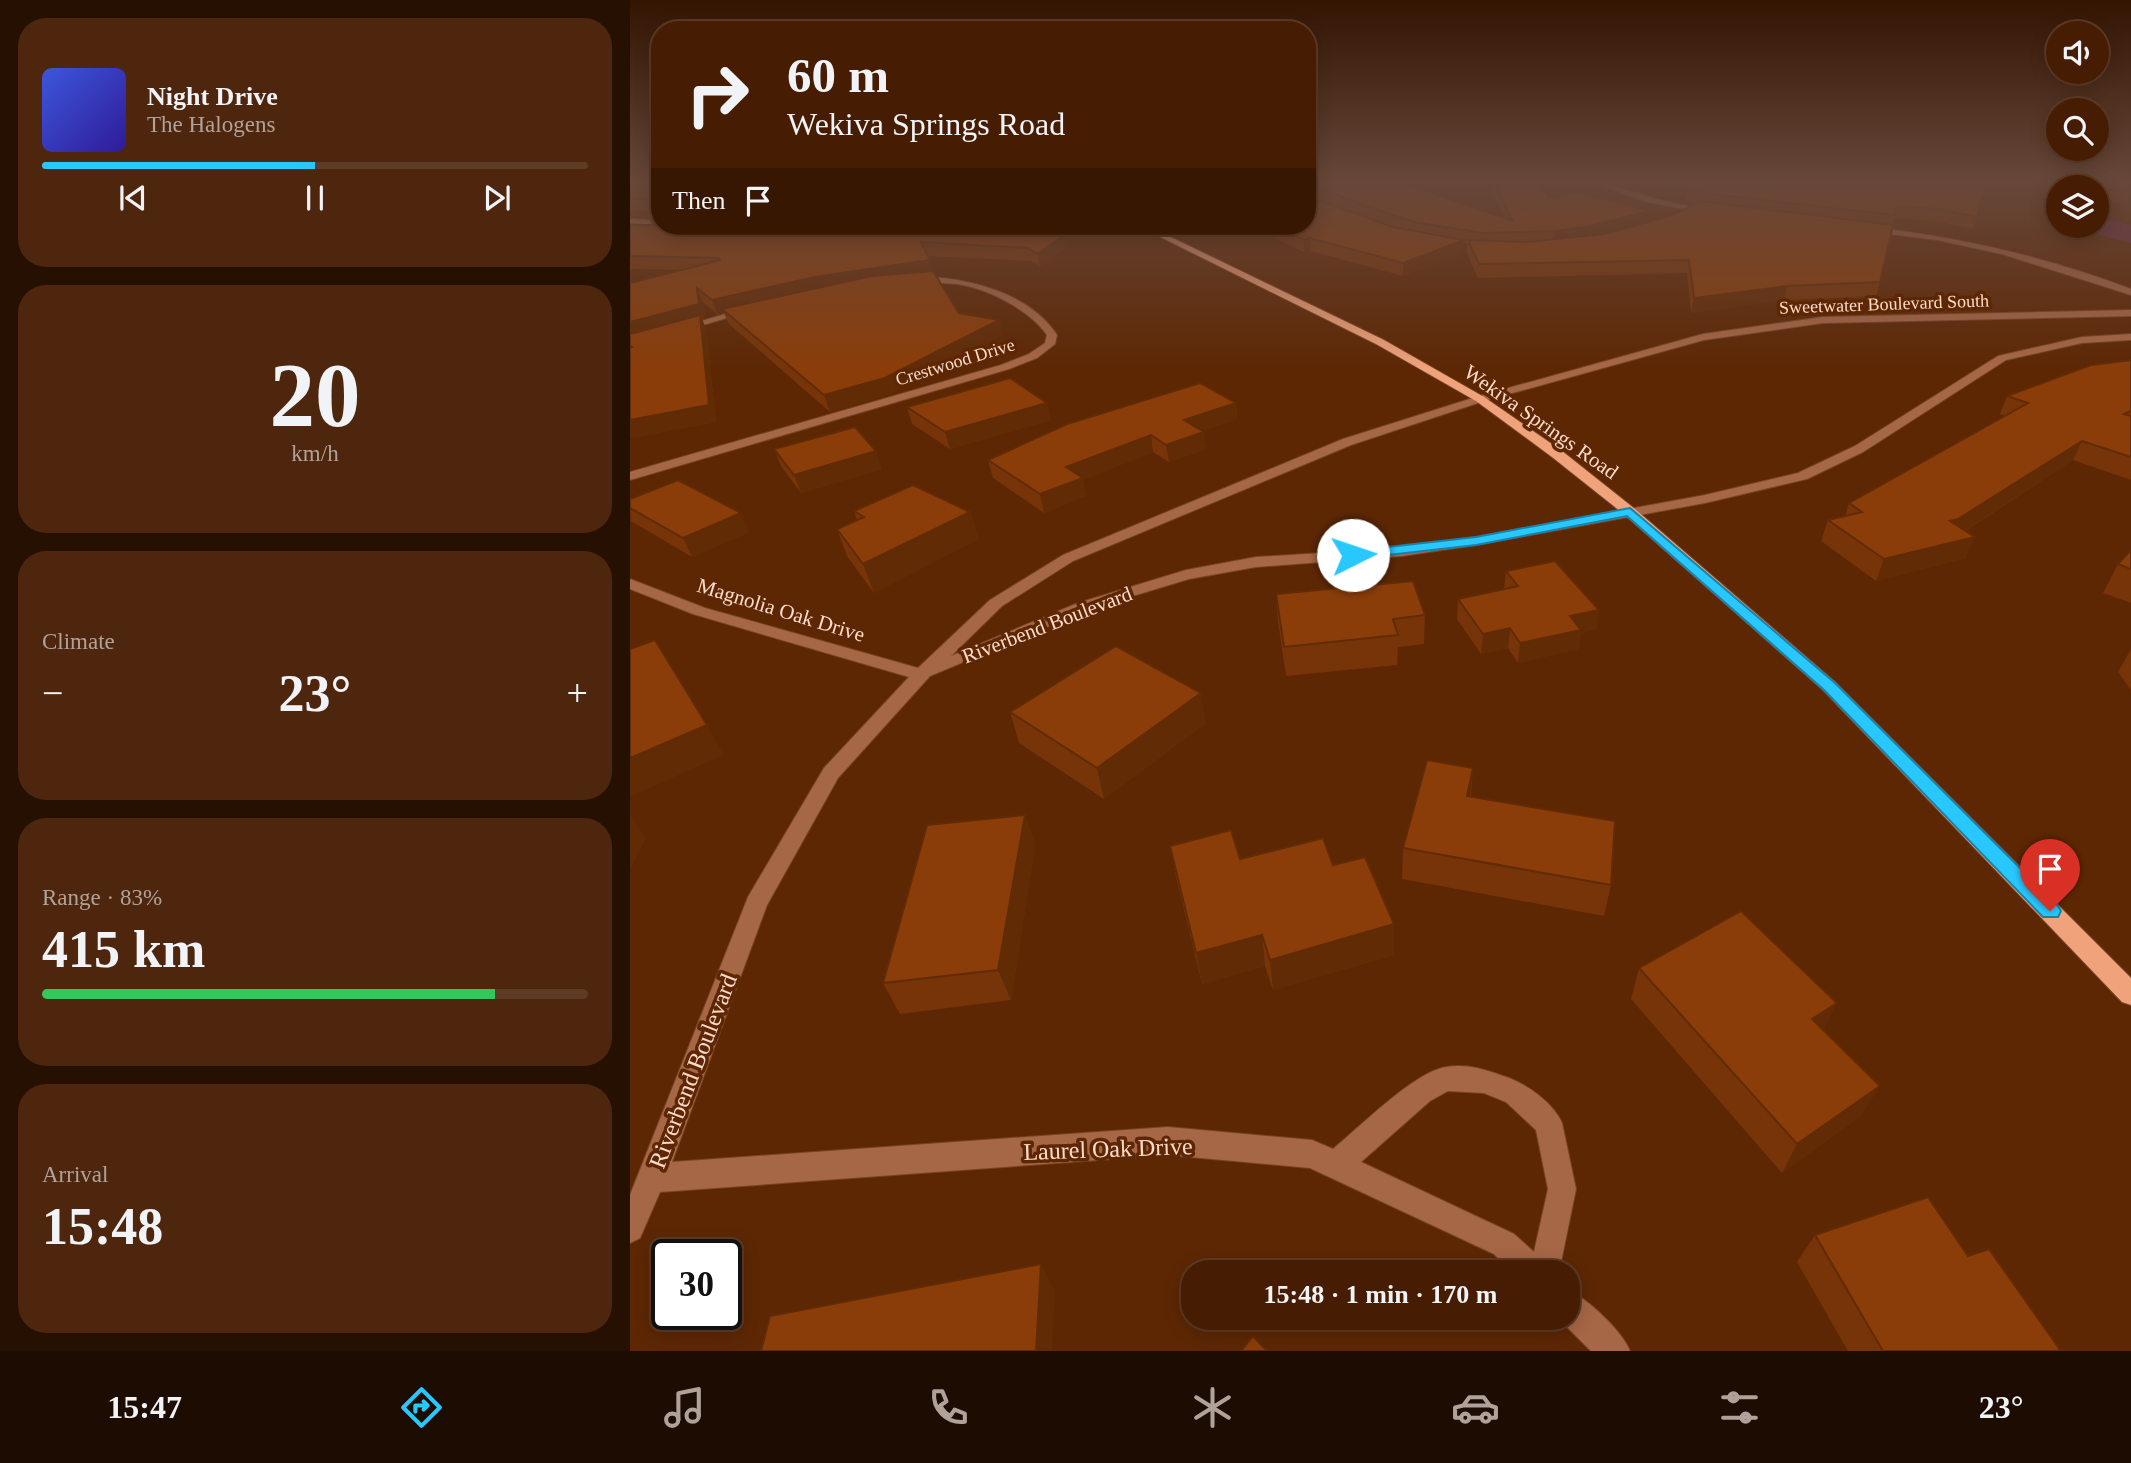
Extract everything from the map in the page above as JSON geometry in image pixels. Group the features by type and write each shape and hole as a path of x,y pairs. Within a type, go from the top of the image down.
{"main road":[{"name":"Wekiva Springs Road","path":"1177,243 1380,342 1480,400 1557,454 1630,512 1829,686 2131,994"}],"street":[{"path":"1968,243 2026,256 2131,292"},
{"name":"Crestwood Drive","path":"630,476 1005,367 1032,356 1050,344 1052,335 1045,323 982,285 962,281 909,280"},
{"path":"668,333 755,309"},
{"name":"Sweetwater Boulevard South","path":"1480,400 1703,337 1765,326 1823,320 2131,313"},
{"path":"1630,512 1705,499 1802,476 1859,449 2002,358 2082,340 2131,337"},
{"name":"Riverbend Boulevard","path":"630,1228 652,1178 756,903 831,773 920,675 996,603 1068,558 1294,461 1480,400"},
{"name":"Riverbend Boulevard","path":"920,675 1084,606 1186,575 1256,562 1402,552 1630,512"},
{"name":"Magnolia Oak Drive","path":"630,584 699,611 920,675"},
{"path":"1335,1166 1421,1092 1447,1079 1485,1081 1516,1093 1548,1123 1562,1189 1547,1260"},
{"name":"Laurel Oak Drive","path":"652,1178 1168,1141 1312,1154 1504,1244 1521,1260"},
{"path":"1580,1318 1614,1351"}],"building":[{"path":"630,243 922,243 930,260 815,277 712,300 697,288 699,304 630,322 630,283 720,260 630,256"},
{"path":"940,243 1053,243 1038,254 1028,248"},
{"path":"1329,243 1456,243 1403,263"},
{"path":"1469,243 1889,243 1880,282 1787,286 1694,298 1689,260 1479,264"},
{"path":"933,271 959,313 999,320 885,378 824,395 722,309 872,276"},
{"path":"700,315 709,405 630,420 630,334"},
{"path":"2131,360 2131,411 2124,414 2131,416 2131,457 2082,441 1958,519 1950,521 1975,537 1884,559 1828,520 1862,512 1849,503 2028,403 2007,396 2091,365"},
{"path":"1010,378 1047,403 945,432 907,407"},
{"path":"1200,383 1236,403 1184,420 1204,432 1166,445 1151,435 1066,467 1083,478 1040,494 988,460 1067,424"},
{"path":"855,427 876,451 794,475 774,449"},
{"path":"678,480 741,513 683,538 630,508 630,499"},
{"path":"913,485 970,512 863,564 837,529 864,517 854,511"},
{"path":"2131,550 2131,569 2118,564"},
{"path":"1555,561 1599,610 1570,616 1581,630 1520,643 1510,628 1483,634 1458,599 1518,586 1506,571"},
{"path":"1413,581 1425,615 1393,619 1398,635 1284,647 1276,594"},
{"path":"655,640 707,725 630,758 630,649"},
{"path":"1116,646 1201,693 1097,768 1010,712"},
{"path":"1427,760 1473,768 1467,796 1615,821 1611,885 1403,848"},
{"path":"1025,815 998,970 883,983 927,825"},
{"path":"1231,830 1240,859 1323,838 1333,865 1365,857 1394,924 1270,960 1262,935 1196,953 1170,846"},
{"path":"1741,911 1837,1003 1812,1019 1880,1086 1797,1144 1639,968"},
{"path":"1928,1197 1968,1256 1989,1249 2061,1351 1883,1351 1815,1235"},
{"path":"1041,1264 1036,1351 761,1351 770,1316"},
{"path":"1253,1336 1267,1351 1241,1351"}],"route":[{"path":"1353,555 1402,552 1476,541 1630,512 1829,686 2050,911"}]}
